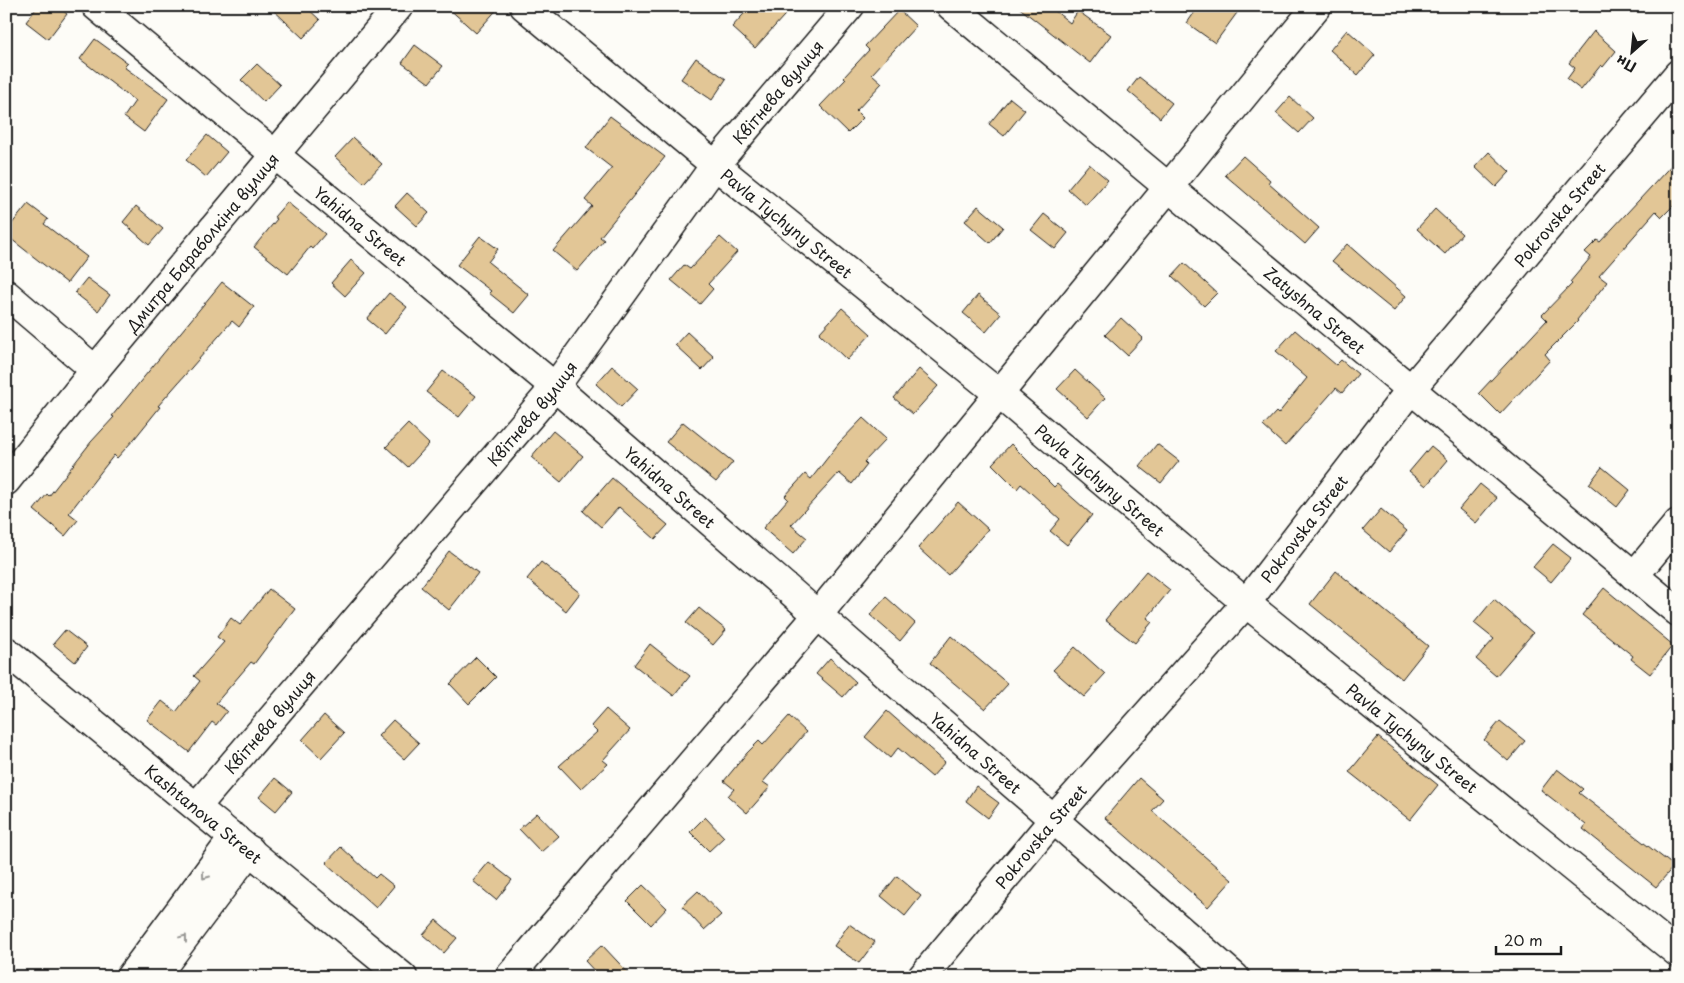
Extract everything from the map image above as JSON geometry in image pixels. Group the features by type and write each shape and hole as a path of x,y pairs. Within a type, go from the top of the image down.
{"street":[{"name":"Yahidna Street","path":"96,6 555,387 816,616 1236,977"},
{"name":"Дмитра Бараболкіна вулиця","path":"6,481 95,370 399,6"},
{"name":"Pavla Tychyny Street","path":"524,6 716,165 999,394 1246,603 1678,953"},
{"name":"Квітнева вулиця","path":"197,806 555,387 716,165 850,6"},
{"name":"Zatyshna Street","path":"952,6 1170,186 1678,612"},
{"path":"509,977 816,616 1317,6"},
{"name":"Pokrovska Street","path":"922,977 1053,820 1246,603 1411,389 1678,74"},
{"path":"6,294 95,370"},
{"path":"1634,576 1678,523"},
{"name":"Kashtanova Street","path":"6,651 403,977"},
{"path":"130,977 242,844"},
{"path":"155,977 242,844"}],"building":[{"path":"38,6 57,6 67,14 48,39 26,22"},
{"path":"269,6 305,6 320,20 303,38"},
{"path":"446,6 500,6 476,33"},
{"path":"751,6 793,6 755,48 732,27"},
{"path":"1017,6 1049,6 1070,23 1078,11 1111,35 1090,63"},
{"path":"1199,6 1242,6 1215,43 1187,23"},
{"path":"899,10 916,26 872,74 882,83 856,111 863,118 848,133 820,106 846,79 844,77 869,50 865,46"},
{"path":"1347,30 1375,55 1358,75 1330,50"},
{"path":"1594,31 1616,51 1603,67 1601,65 1581,90 1567,79 1575,68 1569,63"},
{"path":"95,39 128,63 124,67 168,99 144,132 124,117 135,101 80,59"},
{"path":"415,45 443,66 429,83 402,63"},
{"path":"696,58 726,79 712,100 681,79"},
{"path":"257,64 280,85 264,102 241,80"},
{"path":"1139,77 1172,103 1160,118 1128,91"},
{"path":"1290,97 1313,118 1299,133 1276,113"},
{"path":"1010,98 1025,110 1004,136 989,124"},
{"path":"610,116 665,157 600,237 604,240 577,271 553,251 592,206 585,200 612,168 586,148"},
{"path":"207,135 227,152 206,177 186,160"},
{"path":"353,138 382,164 364,183 335,157"},
{"path":"1489,152 1510,172 1496,187 1475,167"},
{"path":"1243,156 1270,180 1268,183 1319,228 1305,244 1225,175"},
{"path":"1678,158 1678,201 1662,217 1656,211 1599,276 1607,282 1578,321 1545,354 1550,360 1500,414 1479,393 1547,320 1542,315 1572,284 1570,282 1591,257 1585,252 1597,240 1600,242"},
{"path":"1089,164 1108,180 1086,205 1068,189"},
{"path":"407,193 429,213 417,226 395,206"},
{"path":"287,202 325,234 312,249 310,247 288,274 254,247 277,219 274,217"},
{"path":"28,204 48,219 44,224 87,257 67,283 6,235 6,231"},
{"path":"136,206 163,229 149,245 123,222"},
{"path":"978,206 1003,227 990,243 965,221"},
{"path":"1435,209 1462,234 1445,254 1417,229"},
{"path":"1044,214 1068,233 1055,249 1031,230"},
{"path":"480,236 498,249 488,262 529,295 514,313 489,293 491,291 457,265"},
{"path":"720,237 737,252 708,284 713,289 700,304 671,280 684,265 690,269"},
{"path":"1347,244 1406,296 1394,311 1332,261"},
{"path":"351,260 366,273 345,296 331,283"},
{"path":"1184,263 1217,293 1204,306 1172,276"},
{"path":"87,278 110,295 98,311 75,293"},
{"path":"222,282 254,307 239,327 232,321 158,406 160,407 135,438 117,458 114,455 69,513 78,520 65,536 34,510 47,494 49,496"},
{"path":"389,293 407,307 385,334 367,319"},
{"path":"978,295 1001,314 986,332 963,313"},
{"path":"842,308 871,334 847,360 819,333"},
{"path":"1121,318 1143,338 1127,355 1105,335"},
{"path":"1295,330 1336,365 1341,360 1358,374 1342,393 1336,388 1285,446 1263,426 1276,412 1278,414 1307,378 1276,351"},
{"path":"687,332 714,357 702,370 675,345"},
{"path":"612,366 638,389 621,407 596,384"},
{"path":"919,369 938,386 913,414 894,398"},
{"path":"1075,370 1105,398 1088,417 1057,389"},
{"path":"443,371 476,396 459,417 426,392"},
{"path":"863,418 886,439 864,462 867,465 852,484 839,473 791,525 807,538 793,554 763,528 788,499 785,496 805,474 811,479 839,443"},
{"path":"683,422 733,462 716,482 666,442"},
{"path":"408,424 429,444 408,467 386,447"},
{"path":"553,431 583,456 561,482 531,457"},
{"path":"1011,444 1054,487 1057,484 1092,515 1067,545 1050,531 1060,519 1021,484 1017,489 992,464"},
{"path":"1157,444 1179,461 1161,483 1139,466"},
{"path":"1431,446 1448,460 1426,486 1409,472"},
{"path":"1602,467 1630,490 1617,507 1589,484"},
{"path":"612,478 668,525 655,539 619,507 601,527 583,511"},
{"path":"1480,484 1497,498 1476,523 1459,509"},
{"path":"958,502 988,529 948,575 918,548"},
{"path":"1381,509 1407,531 1389,552 1363,530"},
{"path":"1553,544 1571,558 1551,582 1533,567"},
{"path":"449,551 478,573 449,610 421,587"},
{"path":"541,562 580,593 566,611 527,579"},
{"path":"1146,571 1170,590 1147,618 1152,622 1135,643 1105,620"},
{"path":"1336,571 1428,646 1402,679 1310,604"},
{"path":"1604,588 1673,645 1650,674 1631,659 1633,656 1582,615"},
{"path":"269,589 295,609 254,664 251,662 216,703 227,711 216,725 212,722 189,752 147,720 162,701 176,712 200,681 194,676 224,642 217,637 231,618 240,625"},
{"path":"886,597 915,623 900,641 870,615"},
{"path":"1494,599 1533,633 1496,676 1476,659 1494,639 1474,623"},
{"path":"699,608 726,630 713,645 686,623"},
{"path":"65,630 87,647 75,662 53,644"},
{"path":"951,636 1008,684 985,709 930,663"},
{"path":"650,644 690,676 674,696 634,665"},
{"path":"1075,647 1105,674 1084,697 1053,670"},
{"path":"476,657 496,677 469,704 450,684"},
{"path":"830,658 856,682 843,697 816,674"},
{"path":"606,709 630,730 603,760 608,764 581,789 559,766 597,732 591,726"},
{"path":"887,711 945,762 932,777 898,748 890,758 865,737"},
{"path":"324,715 344,733 321,758 302,740"},
{"path":"789,716 806,732 763,782 770,787 747,813 728,796 734,789 724,781 759,741 763,745"},
{"path":"393,720 419,743 404,759 378,736"},
{"path":"1500,721 1525,741 1508,761 1484,740"},
{"path":"1378,737 1438,785 1410,820 1349,772"},
{"path":"1557,769 1583,789 1579,793 1674,866 1656,887 1583,829 1586,825 1541,790"},
{"path":"275,778 292,792 276,811 259,797"},
{"path":"1139,778 1163,799 1152,811 1232,880 1208,907 1105,818"},
{"path":"976,786 999,803 988,818 966,801"},
{"path":"537,813 559,836 541,852 519,829"},
{"path":"705,817 724,837 709,851 690,832"},
{"path":"341,847 375,878 379,874 394,886 376,908 326,863"},
{"path":"489,862 512,880 496,900 473,881"},
{"path":"897,876 921,896 905,916 881,896"},
{"path":"643,885 667,908 651,925 627,901"},
{"path":"698,891 721,915 704,930 682,906"},
{"path":"436,920 457,938 444,953 423,935"},
{"path":"849,924 875,942 859,963 834,946"},
{"path":"602,945 632,977 600,977 585,961"}]}
